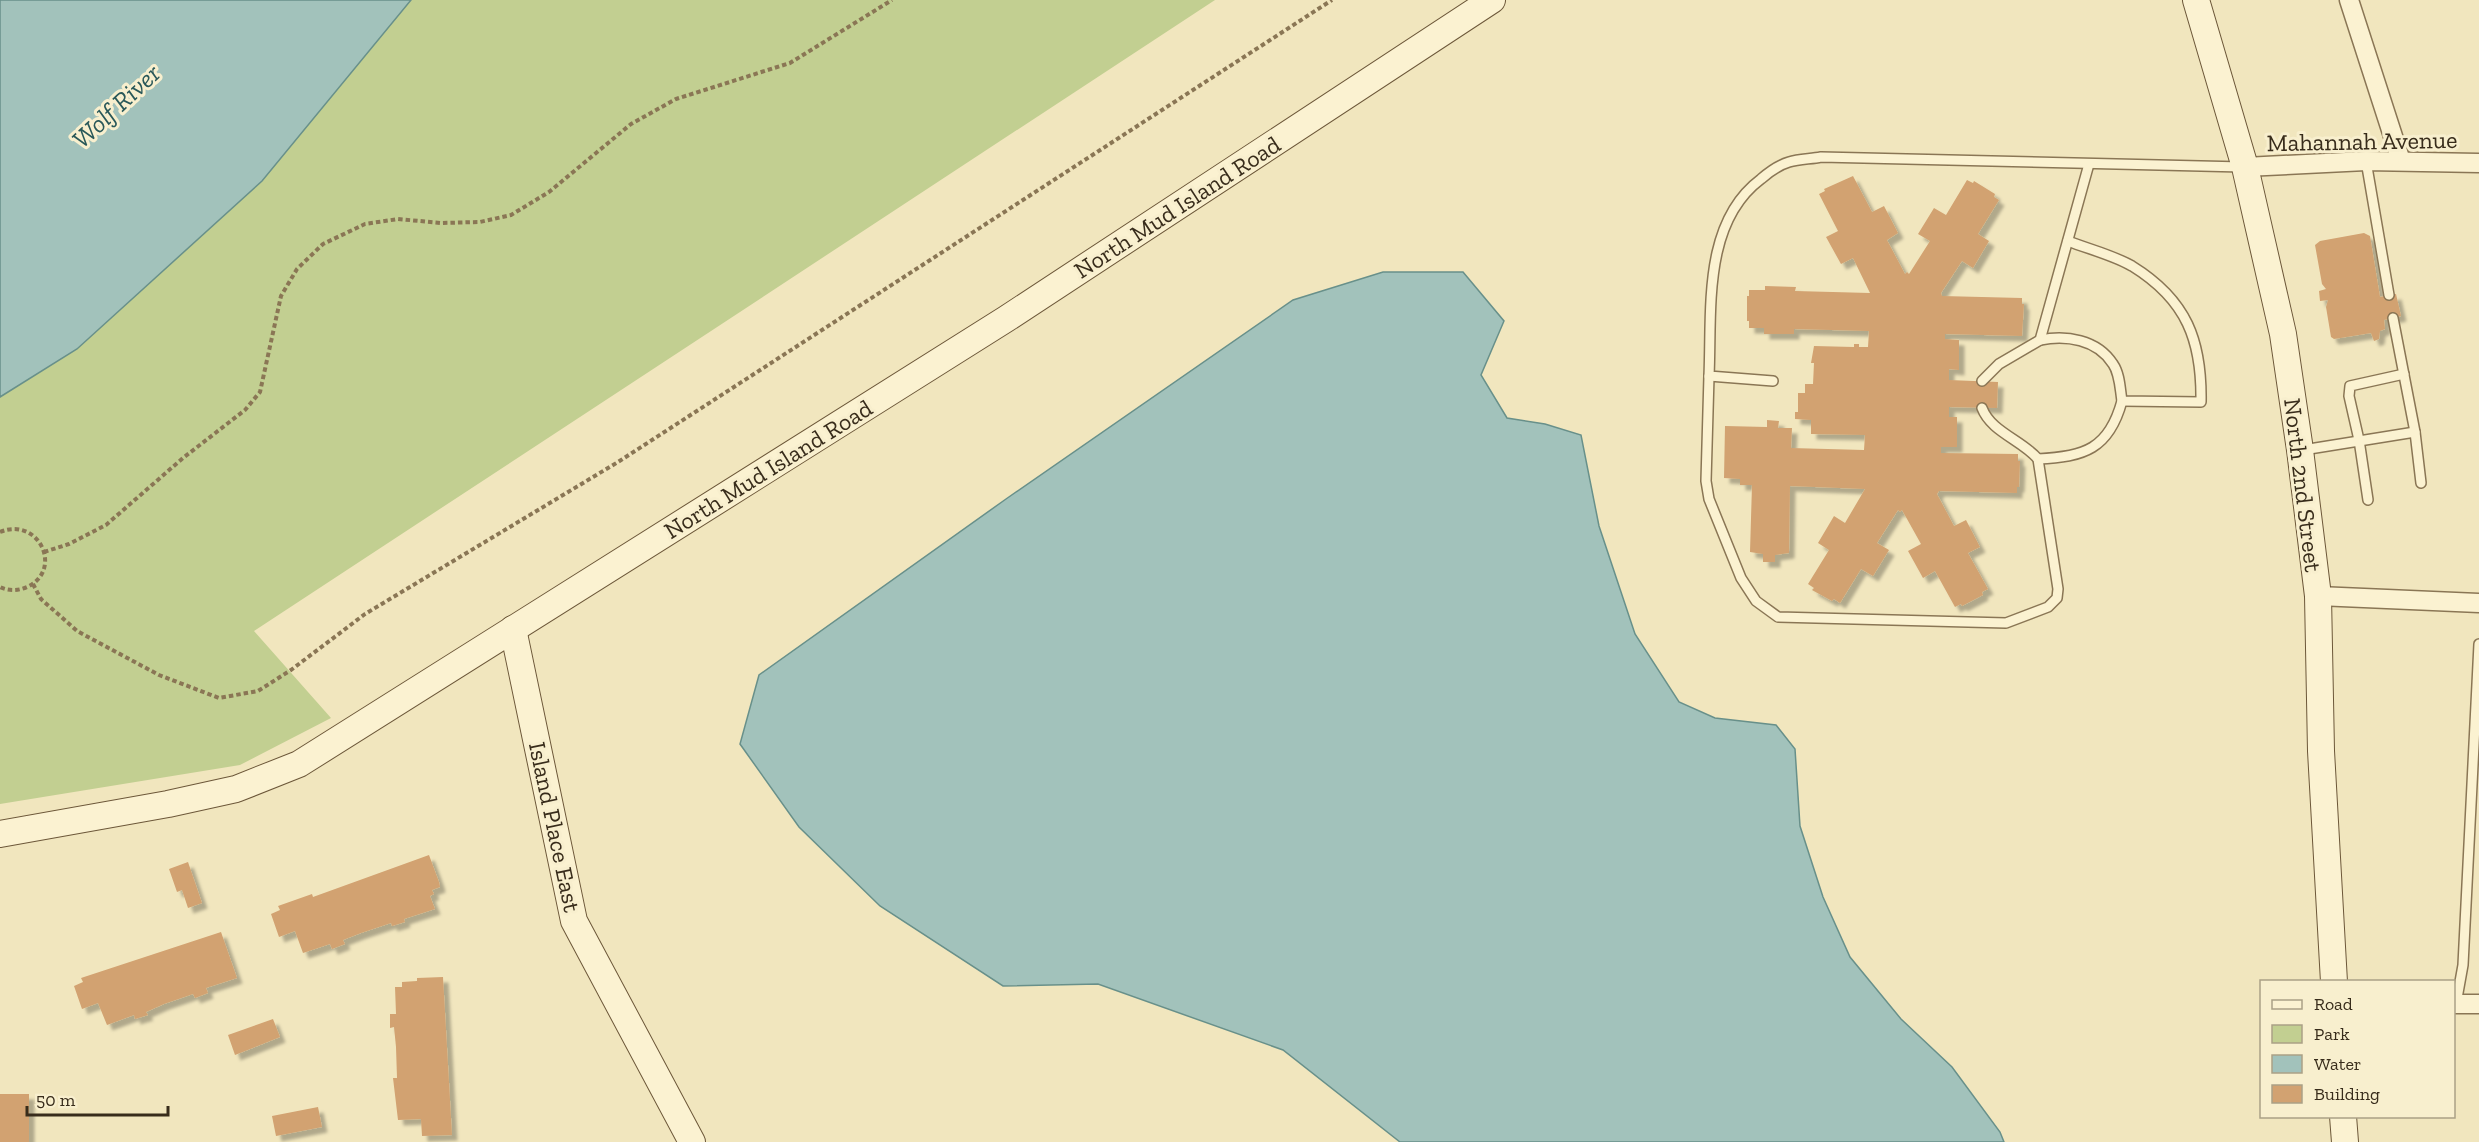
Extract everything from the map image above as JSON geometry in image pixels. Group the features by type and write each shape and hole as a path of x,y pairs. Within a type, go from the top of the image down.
{"street":[{"name":"North Mud Island Road","path":"0,834 168,804 236,789 299,764 1006,319 1492,0"},
{"name":"North 2nd Street","path":"2196,0 2245,167 2283,334 2300,450 2318,596 2321,751 2334,980"},
{"path":"2349,0 2401,161"},
{"name":"Mahannah Avenue","path":"2245,167 2366,161 2479,164"},
{"path":"2318,596 2479,603"},
{"name":"Island Place East","path":"513,629 574,921 692,1142"},
{"path":"2455,1004 2479,1004"},
{"path":"2343,1118 2345,1142"}],"lane":[{"path":"1982,408 1985,416 2031,451 2038,459 2058,589 2056,598 2048,608 2006,623 1778,617 1756,601 1741,578 1709,499 1706,481 1714,267 1720,242 1732,210 1747,189 1788,162 1821,157 2245,167"},
{"path":"2366,161 2389,295"},
{"path":"2040,340 2089,164"},
{"path":"2068,241 2132,266 2165,292 2188,322 2198,350 2201,402 2122,401"},
{"path":"2393,318 2415,432 2421,483"},
{"path":"1982,381 1999,364 2040,340 2057,337 2073,338 2099,350 2113,363 2122,401 2111,431 2100,442 2076,454 2062,458 2038,459"},
{"path":"2368,500 2359,440 2349,396 2350,386 2404,374"},
{"path":"1709,376 1773,381"},
{"path":"2300,450 2415,432"},
{"path":"2455,1004 2463,965 2479,644"}],"path":[{"path":"44,552 69,544 106,525 245,410 260,392 281,296 297,269 323,244 365,224 398,219 441,223 480,222 511,215 549,192 631,124 676,99 790,63 892,0"},
{"path":"33,584 42,599 76,631 159,675 219,698 258,691 291,670 365,614 628,455 1332,0"},
{"path":"0,532 17,529 28,532 36,538 44,552 44,567 40,577 33,584 14,591 0,587"}],"green space":[{"path":"411,0 1215,0 254,631 331,718 240,765 0,804 0,397 77,349 262,181"}],"water":[{"name":"Wolf River","path":"0,0 411,0 262,181 77,349 0,397"},
{"path":"1383,272 1463,272 1504,321 1481,375 1507,418 1545,424 1581,435 1599,526 1635,634 1679,702 1715,718 1776,725 1795,749 1800,826 1823,897 1850,957 1901,1019 1952,1067 2000,1132 2004,1142 1400,1142 1283,1050 1098,984 1003,986 880,906 799,827 740,744 759,675 1006,499 1293,300"}],"building":[{"path":"1853,176 1872,212 1884,206 1898,233 1887,240 1905,274 1907,272 1909,274 1930,241 1918,234 1934,208 1946,215 1967,180 1973,183 1974,181 1995,194 1994,197 1999,200 1978,234 1989,241 1973,268 1962,261 1941,293 1942,296 2022,298 2022,304 2024,304 2022,336 1945,334 1945,339 1959,340 1959,370 1949,369 1949,380 1998,382 1997,408 1949,407 1949,417 1957,417 1957,447 1941,447 1941,453 2018,454 2018,461 2020,461 2017,493 1939,491 1937,494 1954,526 1966,520 1980,547 1968,553 1988,589 1982,592 1983,595 1962,606 1961,604 1955,607 1935,571 1923,578 1908,551 1921,544 1902,510 1900,512 1898,510 1877,543 1889,550 1873,576 1861,569 1840,603 1834,599 1832,601 1812,590 1814,588 1808,584 1829,550 1818,543 1834,516 1845,523 1865,489 1790,486 1789,553 1775,555 1775,562 1763,562 1763,554 1750,552 1752,485 1740,485 1740,479 1724,478 1725,426 1767,427 1767,420 1779,421 1778,428 1792,428 1791,448 1864,450 1865,435 1811,434 1811,420 1795,419 1795,412 1798,412 1798,393 1805,393 1805,384 1813,384 1814,363 1811,363 1814,346 1854,347 1854,344 1859,344 1859,347 1868,347 1869,331 1794,329 1794,334 1764,334 1764,328 1749,328 1749,321 1747,321 1749,290 1765,290 1765,286 1796,287 1795,291 1870,293 1853,258 1841,264 1826,237 1838,231 1819,194 1825,191 1824,189"},
{"path":"2364,233 2370,236 2380,297 2396,294 2401,316 2384,320 2385,329 2380,331 2379,339 2374,341 2371,333 2334,339 2331,337 2326,307 2328,300 2320,301 2319,291 2326,289 2322,284 2315,245 2320,241"},
{"path":"429,855 440,887 432,890 434,894 430,896 435,909 404,919 405,922 392,926 391,923 361,933 343,940 345,944 332,949 330,944 303,953 295,931 279,937 271,914 280,910 278,906 312,894 313,897"},
{"path":"188,862 202,903 188,908 182,890 177,892 169,869"},
{"path":"221,932 237,978 206,988 208,993 195,998 193,994 164,1004 146,1012 148,1015 135,1019 134,1015 107,1025 98,1003 82,1009 74,986 83,982 81,978"},
{"path":"443,977 452,1135 422,1136 421,1119 398,1120 393,1078 397,1078 396,1047 394,1027 390,1028 390,1014 396,1014 395,987 402,987 402,982 417,981 417,978"},
{"path":"273,1019 280,1037 235,1055 228,1035"},
{"path":"0,1094 29,1094 29,1142 0,1142"},
{"path":"318,1107 322,1127 276,1136 272,1116"}]}
